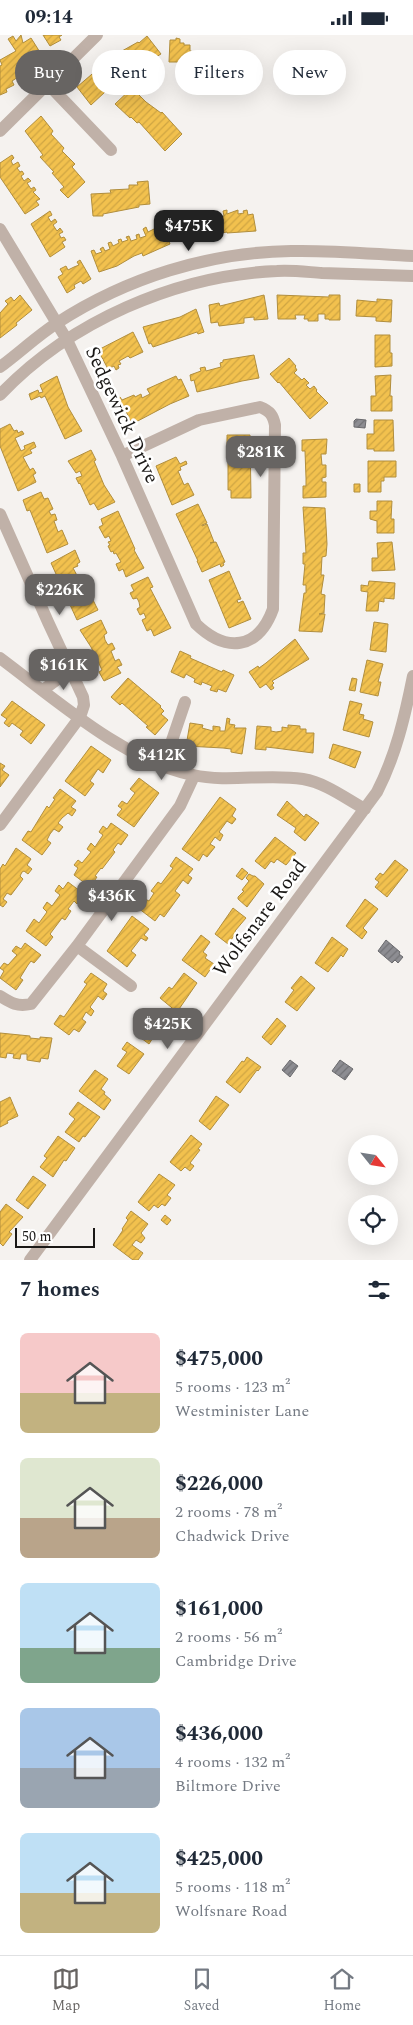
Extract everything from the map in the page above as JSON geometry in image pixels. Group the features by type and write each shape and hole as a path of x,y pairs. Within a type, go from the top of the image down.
{"street":[{"path":"82,50 97,35"},
{"path":"0,131 37,95"},
{"path":"58,95 111,150"},
{"name":"Sedgewick Drive","path":"0,229 67,340 122,456 196,624 206,633 219,640 240,643 249,641 258,635 268,623 273,609 274,416 268,410 260,407 200,420 122,456"},
{"path":"0,367 57,323 106,295 164,272 220,259 291,251 413,256"},
{"path":"0,395 13,381 67,340 103,317 146,299 211,279 277,271 413,276"},
{"path":"0,514 83,697 84,705 80,717 0,825"},
{"path":"0,658 133,754 163,767 194,776 303,779 323,785 364,809"},
{"path":"43,690 70,670"},
{"name":"Wolfsnare Road","path":"30,1260 377,792 393,756 404,720 413,676"},
{"path":"163,767 185,702"},
{"path":"0,996 14,1005 22,1006 31,1003 77,946 180,806 194,776"},
{"path":"77,946 131,986"}],"building: Homes":[{"path":"21,35 23,43 31,38 39,50 15,50 8,39 13,36 16,41"},
{"path":"43,35 62,35 59,37 61,40 50,46"},
{"path":"147,36 158,50 124,50 139,43"},
{"path":"176,38 180,39 180,43 190,45 190,50 175,50 175,62 169,62 170,40 176,40"},
{"path":"15,52 15,79 12,81 14,85 6,89 7,92 0,95 0,66 2,65 0,60"},
{"path":"92,74 92,95 102,95 91,105 82,93 82,83"},
{"path":"125,95 139,95 162,112 182,134 165,151 139,122 137,123 130,118 115,104"},
{"path":"41,116 53,131 51,134 64,148 62,151 75,164 72,167 85,182 68,198 60,190 64,187 52,173 54,172 40,157 43,155 25,131"},
{"path":"12,155 14,158 11,161 13,165 18,162 20,166 17,168 24,174 21,176 24,181 28,178 31,181 27,183 31,189 34,187 36,190 33,192 40,199 36,201 39,205 25,214 0,177 0,163"},
{"path":"148,181 150,204 103,214 103,216 93,216 91,194 111,193 110,190 129,189 129,185 138,185 137,182"},
{"path":"227,210 227,214 238,210 238,214 244,213 243,211 247,210 248,215 253,214 256,231 227,232 200,237 201,239 180,241 176,219 180,219 181,223 187,222 186,218 189,218 190,222 197,221 196,217 200,216 201,221 206,220 205,214 209,213 210,217 215,216 215,213 218,212 219,217 224,216 223,211"},
{"path":"50,211 52,215 48,217 51,222 55,219 57,222 53,225 57,231 60,228 63,232 59,234 61,238 64,237 66,240 62,242 65,247 50,257 31,224"},
{"path":"146,227 148,232 158,227 159,231 164,229 170,244 143,256 142,253 134,256 117,266 99,272 91,251 94,250 96,254 102,252 100,249 103,247 105,251 110,249 108,243 111,242 113,246 119,243 118,240 121,239 122,242 128,240 126,237 129,236 131,241 137,239 136,235 139,234 140,238 146,236 143,229"},
{"path":"80,260 91,279 83,284 81,281 74,285 75,288 67,293 58,277 63,274 60,269 66,266 68,270 79,265 77,262"},
{"path":"20,295 32,310 0,338 0,313 8,304 5,301 11,297 14,301"},
{"path":"264,295 268,319 254,320 254,317 244,318 244,323 219,326 218,322 211,323 209,305 219,303 220,306"},
{"path":"277,295 329,297 329,295 340,295 340,320 325,319 325,314 318,314 318,321 308,321 308,319 304,319 305,315 295,315 296,319 278,319"},
{"path":"377,299 392,300 391,322 376,321 376,317 356,316 357,300 377,302"},
{"path":"196,309 204,332 198,334 197,332 153,347 151,343 149,344 143,327 180,317"},
{"path":"133,332 143,352 130,358 128,356 119,361 121,364 118,365 119,368 116,370 114,366 108,369 98,350"},
{"path":"375,335 390,335 392,366 375,367"},
{"path":"254,355 259,378 197,392 194,380 191,381 190,375 201,371 200,368 205,367 206,371 221,367 220,363 223,360"},
{"path":"289,358 296,366 297,370 294,373 309,383 306,385 310,389 314,386 316,391 328,403 310,419 270,374"},
{"path":"391,375 390,396 392,396 392,411 371,411 371,396 376,396 375,376"},
{"path":"57,376 68,407 82,431 65,439 45,396 31,400 29,394 38,390 39,393 43,392 40,385"},
{"path":"176,376 178,380 181,379 189,396 132,424 124,407 120,409 115,400 120,397 122,400 141,394 142,398 150,394 147,389"},
{"path":"374,420 393,420 394,451 367,449 367,434 374,434"},
{"path":"10,424 14,431 17,430 18,433 22,431 24,434 15,438 21,451 25,449 24,446 34,442 36,447 30,450 32,453 23,457 30,470 33,468 36,473 33,475 36,482 18,491 0,446 0,429"},
{"path":"227,435 250,435 251,498 231,498 231,490 228,490 228,463 232,463 232,455 227,455"},
{"path":"327,439 326,454 321,454 322,465 326,465 326,477 322,478 322,482 326,482 326,497 303,498 303,486 306,486 306,478 305,451 302,451 302,440"},
{"path":"91,450 104,485 115,502 98,510 94,503 90,505 76,478 82,476 80,471 76,473 68,461"},
{"path":"176,457 180,464 186,461 187,464 180,467 181,470 178,471 184,485 188,483 194,495 172,505 156,466"},
{"path":"368,461 396,461 396,477 384,477 384,481 381,481 381,492 368,492"},
{"path":"354,484 360,484 360,492 354,492"},
{"path":"41,492 44,499 48,498 53,509 49,511 51,515 55,514 57,520 54,521 58,532 62,530 68,544 47,553 30,510 27,511 23,500"},
{"path":"377,501 392,501 391,519 394,519 394,533 377,533 377,521 370,519 370,511 377,511"},
{"path":"198,504 207,523 202,526 207,524 214,542 210,543 216,542 225,562 221,567 220,564 202,572 176,514"},
{"path":"303,507 325,508 327,544 326,556 322,557 321,575 324,575 321,594 325,595 324,613 319,614 325,614 322,632 299,631 304,593 306,593 306,585 303,585 305,564 303,564 303,553 306,553"},
{"path":"118,511 134,550 144,568 126,577 123,569 119,571 116,564 121,562 116,553 111,552 108,546 110,545 108,542 111,541 109,536 105,538 99,527 103,525 101,519"},
{"path":"392,542 395,570 372,571 372,558 378,558 377,543"},
{"path":"75,550 80,562 77,564 78,566 73,568 80,581 84,579 98,610 77,620 51,563"},
{"path":"229,571 241,599 237,600 238,603 243,601 251,619 229,628 209,580"},
{"path":"148,577 153,587 150,588 171,628 154,636 151,629 147,631 142,620 146,618 144,613 140,615 137,609 140,607 137,598 133,599 130,593 134,591 131,585"},
{"path":"369,581 395,583 394,599 384,598 384,602 379,601 378,611 366,611 368,592 361,591 361,585 368,586"},
{"path":"101,620 107,633 104,635 105,640 108,645 112,643 115,649 111,651 115,661 119,659 122,665 117,667 121,673 104,681 99,672 102,670 80,630"},
{"path":"374,622 388,624 386,652 370,650"},
{"path":"295,639 309,659 272,681 274,688 271,690 266,684 260,688 249,672 266,663"},
{"path":"180,651 191,656 190,658 222,672 223,670 234,675 226,692 218,689 217,692 210,690 212,686 202,682 201,685 194,682 195,679 186,674 184,678 171,672"},
{"path":"367,660 383,664 378,682 381,682 378,696 360,692"},
{"path":"128,678 161,706 164,711 161,714 168,720 155,735 146,727 148,726 122,703 120,705 111,697"},
{"path":"352,678 357,679 355,691 349,690"},
{"path":"12,701 45,725 31,744 20,735 23,731 12,723 9,727 4,723 7,719 1,715"},
{"path":"350,701 362,704 359,714 364,715 363,719 373,722 369,737 343,730"},
{"path":"227,718 230,719 229,724 235,725 234,728 246,728 242,754 231,752 231,749 186,746 190,723 203,725 202,728 213,731 213,726 220,727 220,731 225,731"},
{"path":"288,725 300,726 300,729 306,729 306,733 314,733 313,753 266,747 266,750 255,749 257,726 271,727 271,731 276,732 282,731 282,727 288,728"},
{"path":"333,744 361,752 355,768 329,758"},
{"path":"91,746 111,760 103,773 98,769 90,781 94,784 85,796 65,781"},
{"path":"0,763 5,766 2,770 9,775 0,787"},
{"path":"139,778 159,793 134,827 117,815 122,809 118,806 122,801 127,804 135,793 130,789"},
{"path":"60,789 76,801 71,807 76,810 72,816 68,813 58,823 63,827 59,832 54,829 50,834 47,840 51,843 42,855 22,840 28,831 31,832 47,806 49,808 55,799 53,798"},
{"path":"220,797 236,809 232,816 236,819 232,824 227,821 219,832 223,835 220,841 215,837 210,844 215,847 207,857 203,854 199,861 182,849"},
{"path":"287,801 304,817 306,814 319,823 305,841 294,832 296,828 277,815"},
{"path":"111,823 128,835 121,845 118,843 113,850 115,852 95,876 97,877 90,887 74,875 78,868 74,865 78,860 82,863 91,852 87,849 91,843 95,847 103,835 99,832 103,826 107,829"},
{"path":"275,837 296,853 286,865 277,859 274,863 271,861 265,869 255,861"},
{"path":"16,848 31,859 27,865 32,869 28,874 24,871 22,872 20,876 23,879 11,895 7,893 3,899 7,902 3,907 0,905 0,869 3,864 5,866"},
{"path":"176,857 193,869 188,875 192,878 188,884 183,880 175,891 180,895 164,917 160,914 155,921 138,908 145,899 149,901 154,893 151,891 158,882 161,884 173,868 170,866"},
{"path":"395,860 408,870 387,897 375,887 379,882 375,879 380,873 383,875"},
{"path":"242,868 248,873 242,880 236,876"},
{"path":"249,874 255,876 264,884 247,907 238,897 244,891 242,890 249,881 246,878"},
{"path":"68,882 84,894 77,904 74,901 68,909 71,911 65,920 62,918 50,934 53,937 46,946 26,931 34,919 39,923 47,912 43,908 47,902 52,906 60,895 55,891 59,885 63,889"},
{"path":"365,899 378,909 363,928 367,932 362,939 346,926"},
{"path":"233,908 246,918 235,931 236,933 228,944 215,934"},
{"path":"132,916 149,929 144,935 148,938 146,941 141,938 131,951 136,955 127,967 107,951"},
{"path":"201,935 210,942 203,952 207,955 205,958 214,964 205,977 182,960"},
{"path":"332,937 348,949 328,972 315,963"},
{"path":"25,943 41,955 34,963 31,961 28,965 20,978 23,980 16,990 0,978 4,971 0,968 4,963 8,965 17,955 12,951 16,946 21,949"},
{"path":"91,973 107,984 103,991 107,994 103,1000 98,996 90,1007 94,1011 91,1016 86,1012 82,1019 86,1022 79,1032 74,1029 69,1035 54,1024 60,1015 64,1017 87,984 84,982"},
{"path":"184,973 197,983 177,1012 160,998 169,987 172,989"},
{"path":"301,976 315,988 297,1011 285,1002 294,990 291,988"},
{"path":"156,1009 170,1019 161,1030 159,1028 149,1044 137,1035"},
{"path":"277,1018 286,1026 271,1045 262,1037"},
{"path":"0,1033 40,1039 40,1037 52,1038 48,1059 41,1058 40,1062 27,1060 27,1054 21,1054 20,1059 13,1058 14,1054 7,1053 6,1058 0,1057"},
{"path":"127,1042 144,1054 129,1074 117,1066 127,1052 122,1049"},
{"path":"247,1057 261,1067 240,1093 226,1082"},
{"path":"95,1070 108,1079 101,1089 111,1100 104,1110 79,1091"},
{"path":"216,1096 229,1105 210,1130 199,1121"},
{"path":"10,1097 18,1116 0,1127 0,1102"},
{"path":"78,1102 100,1117 79,1142 65,1132 75,1119 69,1114"},
{"path":"191,1135 202,1144 198,1149 200,1150 190,1163 194,1166 190,1171 185,1167 181,1171 170,1162"},
{"path":"58,1136 75,1148 66,1161 64,1160 53,1177 40,1167 47,1158 44,1156"},
{"path":"159,1174 175,1185 167,1195 171,1198 165,1206 162,1204 158,1208 154,1205 149,1211 138,1202"},
{"path":"33,1176 46,1185 28,1209 16,1200"},
{"path":"6,1204 23,1217 9,1232 12,1234 3,1246 0,1243 0,1212"},
{"path":"131,1211 148,1224 141,1233 145,1238 141,1243 136,1240 132,1245 143,1253 138,1260 133,1260 113,1245 123,1230 128,1220 126,1218"},
{"path":"165,1215 171,1220 167,1225 161,1220"}],"building: Industry":[{"path":"356,419 366,420 365,428 354,427"},
{"path":"386,940 403,957 398,963 395,960 392,963 378,951"},
{"path":"290,1060 298,1066 290,1077 282,1070"},
{"path":"340,1060 353,1069 345,1080 332,1071"}]}
